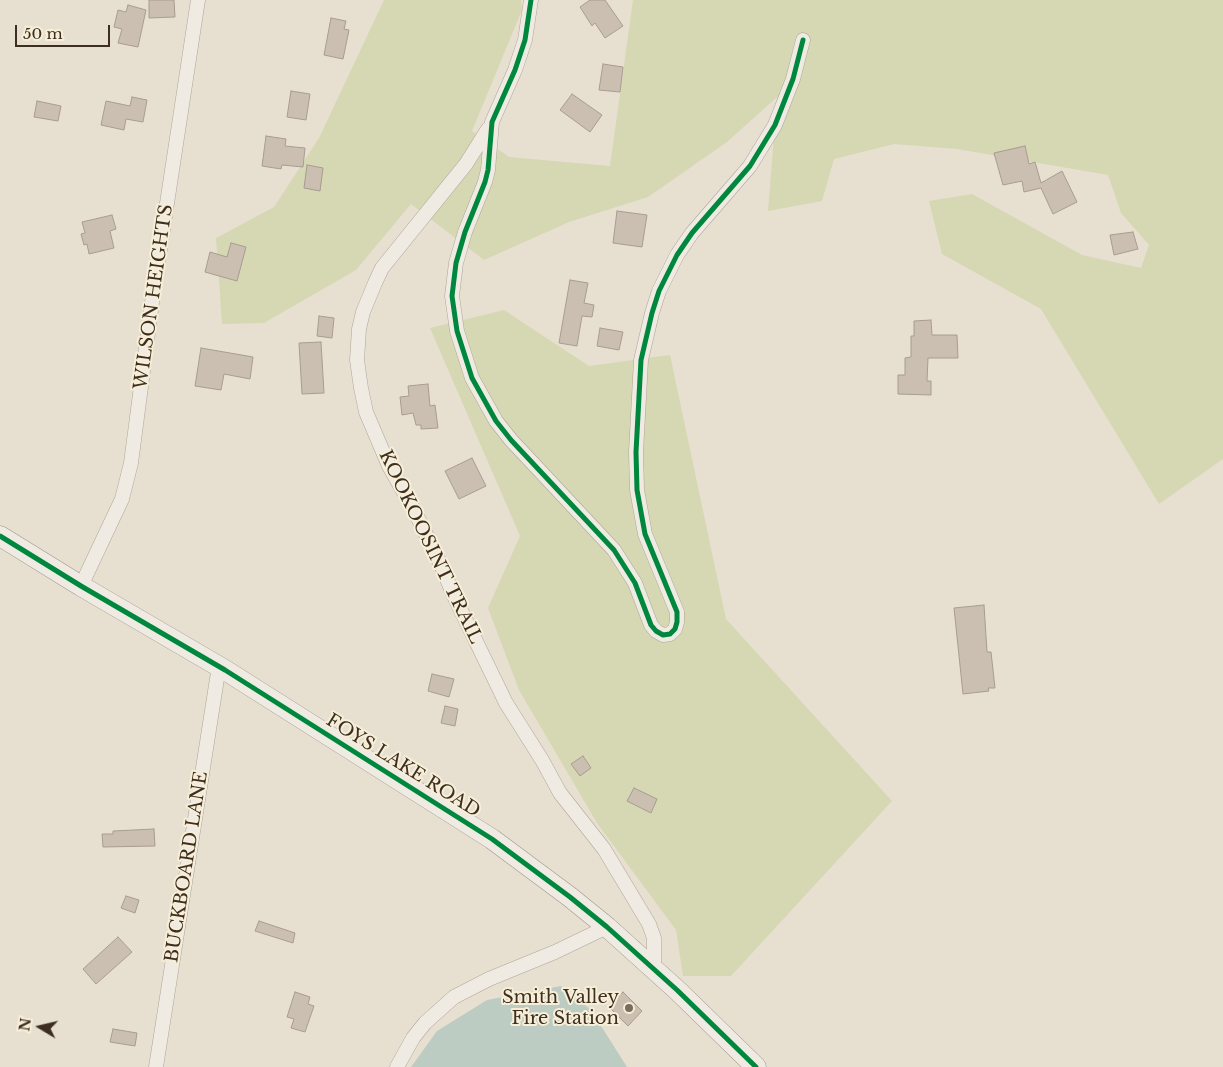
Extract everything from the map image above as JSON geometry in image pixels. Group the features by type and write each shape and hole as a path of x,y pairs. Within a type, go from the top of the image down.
{"street":[{"name":"WILSON HEIGHTS","path":"81,586 122,499 131,463 153,295 198,0"},
{"name":"KOOKOOSINT TRAIL","path":"530,0 525,40 515,70 492,122 466,164 382,268 375,283 363,312 359,328 357,360 360,388 368,418 390,466 443,569 453,594 506,703 542,760 560,793 604,849 649,924 654,938 654,968"},
{"name":"KOOKOOSINT TRAIL","path":"492,122 486,176 465,232 452,284 453,308 464,354 476,385 496,421 511,440 614,550 635,583 652,625 656,631 670,634 675,629 677,612 645,534 638,490 636,452 641,360 652,313 670,267 692,233 750,166 775,125 793,78 803,40"},
{"name":"FOYS LAKE ROAD","path":"0,536 81,586 219,666 483,834 532,868 607,927 654,968 756,1067"},
{"name":"BUCKBOARD LANE","path":"156,1067 219,666"},
{"path":"397,1067 413,1038 425,1022 454,997 489,978 555,952 607,927"}],"green space":[{"path":"384,0 521,0 522,10 472,131 509,157 610,166 633,0 1223,0 1223,459 1159,504 1041,309 942,254 929,201 972,194 1082,255 1141,268 1149,245 1121,213 1108,175 957,149 894,144 834,159 822,201 768,211 777,97 727,142 648,197 569,222 484,260 411,204 356,270 264,323 222,324 216,238 274,207 319,138"},
{"path":"504,310 589,366 670,355 726,619 892,801 731,976 683,976 676,930 597,823 519,690 488,608 520,536 430,328"}],"shaded area":[{"path":"561,986 591,1010 627,1067 411,1067 437,1031 487,1000"}],"building":[{"path":"149,0 174,0 175,17 149,18"},
{"path":"590,0 605,0 623,26 605,38 595,23 592,26 580,7"},
{"path":"128,5 146,10 138,47 118,43 122,29 114,27 118,10 126,12"},
{"path":"331,18 346,21 344,29 349,30 343,59 324,55"},
{"path":"603,64 623,67 620,92 599,90"},
{"path":"291,91 310,94 306,120 287,117"},
{"path":"572,94 602,115 590,132 560,110"},
{"path":"132,97 147,100 143,122 126,119 124,130 101,125 106,101 130,106"},
{"path":"37,101 61,106 58,121 34,117"},
{"path":"266,136 286,139 285,146 305,148 303,167 282,165 281,169 262,166"},
{"path":"1025,146 1029,164 1035,162 1041,183 1062,171 1077,202 1053,214 1041,188 1024,192 1022,181 1003,185 994,153"},
{"path":"307,165 323,168 320,191 304,188"},
{"path":"617,211 647,215 642,247 613,243"},
{"path":"112,215 116,229 110,231 114,248 89,254 87,244 84,245 81,234 85,233 82,222"},
{"path":"1133,232 1138,249 1114,255 1110,235"},
{"path":"231,243 246,247 237,281 205,272 210,252 227,257"},
{"path":"570,280 588,283 584,303 594,305 592,317 582,316 577,346 559,343"},
{"path":"319,316 334,318 332,338 317,336"},
{"path":"931,320 932,335 957,335 958,358 928,358 927,381 931,381 931,395 898,394 898,375 905,375 905,358 911,357 911,336 914,336 914,321"},
{"path":"600,328 623,332 619,350 597,346"},
{"path":"321,342 324,393 302,394 299,343"},
{"path":"201,348 253,357 250,379 224,374 221,390 195,386"},
{"path":"428,384 430,406 435,405 438,428 421,429 421,425 416,425 413,413 402,415 400,397 409,396 408,386"},
{"path":"472,458 486,486 459,499 445,471"},
{"path":"984,605 987,652 991,652 995,688 988,688 989,691 963,694 954,608"},
{"path":"432,674 454,679 449,697 428,691"},
{"path":"445,706 458,709 455,726 441,723"},
{"path":"583,756 591,768 580,776 571,764"},
{"path":"634,788 657,799 651,813 627,801"},
{"path":"154,829 155,846 103,847 102,834 113,834 113,831"},
{"path":"126,896 139,900 135,913 121,908"},
{"path":"259,921 295,933 293,943 255,931"},
{"path":"118,937 132,952 96,984 83,969"},
{"path":"295,992 310,997 308,1004 314,1006 305,1032 291,1028 294,1019 287,1017"},
{"path":"623,992 642,1011 628,1026 609,1007"},
{"path":"113,1029 137,1033 135,1046 110,1042"}],"cycle path":[{"path":"531,0 525,40 515,70 492,122 488,170 485,182 465,232 456,263 452,296 457,331 472,378 496,421 511,440 614,550 635,583 651,625 663,635 670,634 675,629 677,612 645,534 637,490 636,452 641,360 652,313 659,291 677,255 692,233 750,166 775,125 793,79 803,40"},
{"path":"0,536 81,586 225,670 492,839 607,927 677,990 756,1067"}],"place":[{"name":"Smith Valley Fire Station","path":"629,1008"}]}
